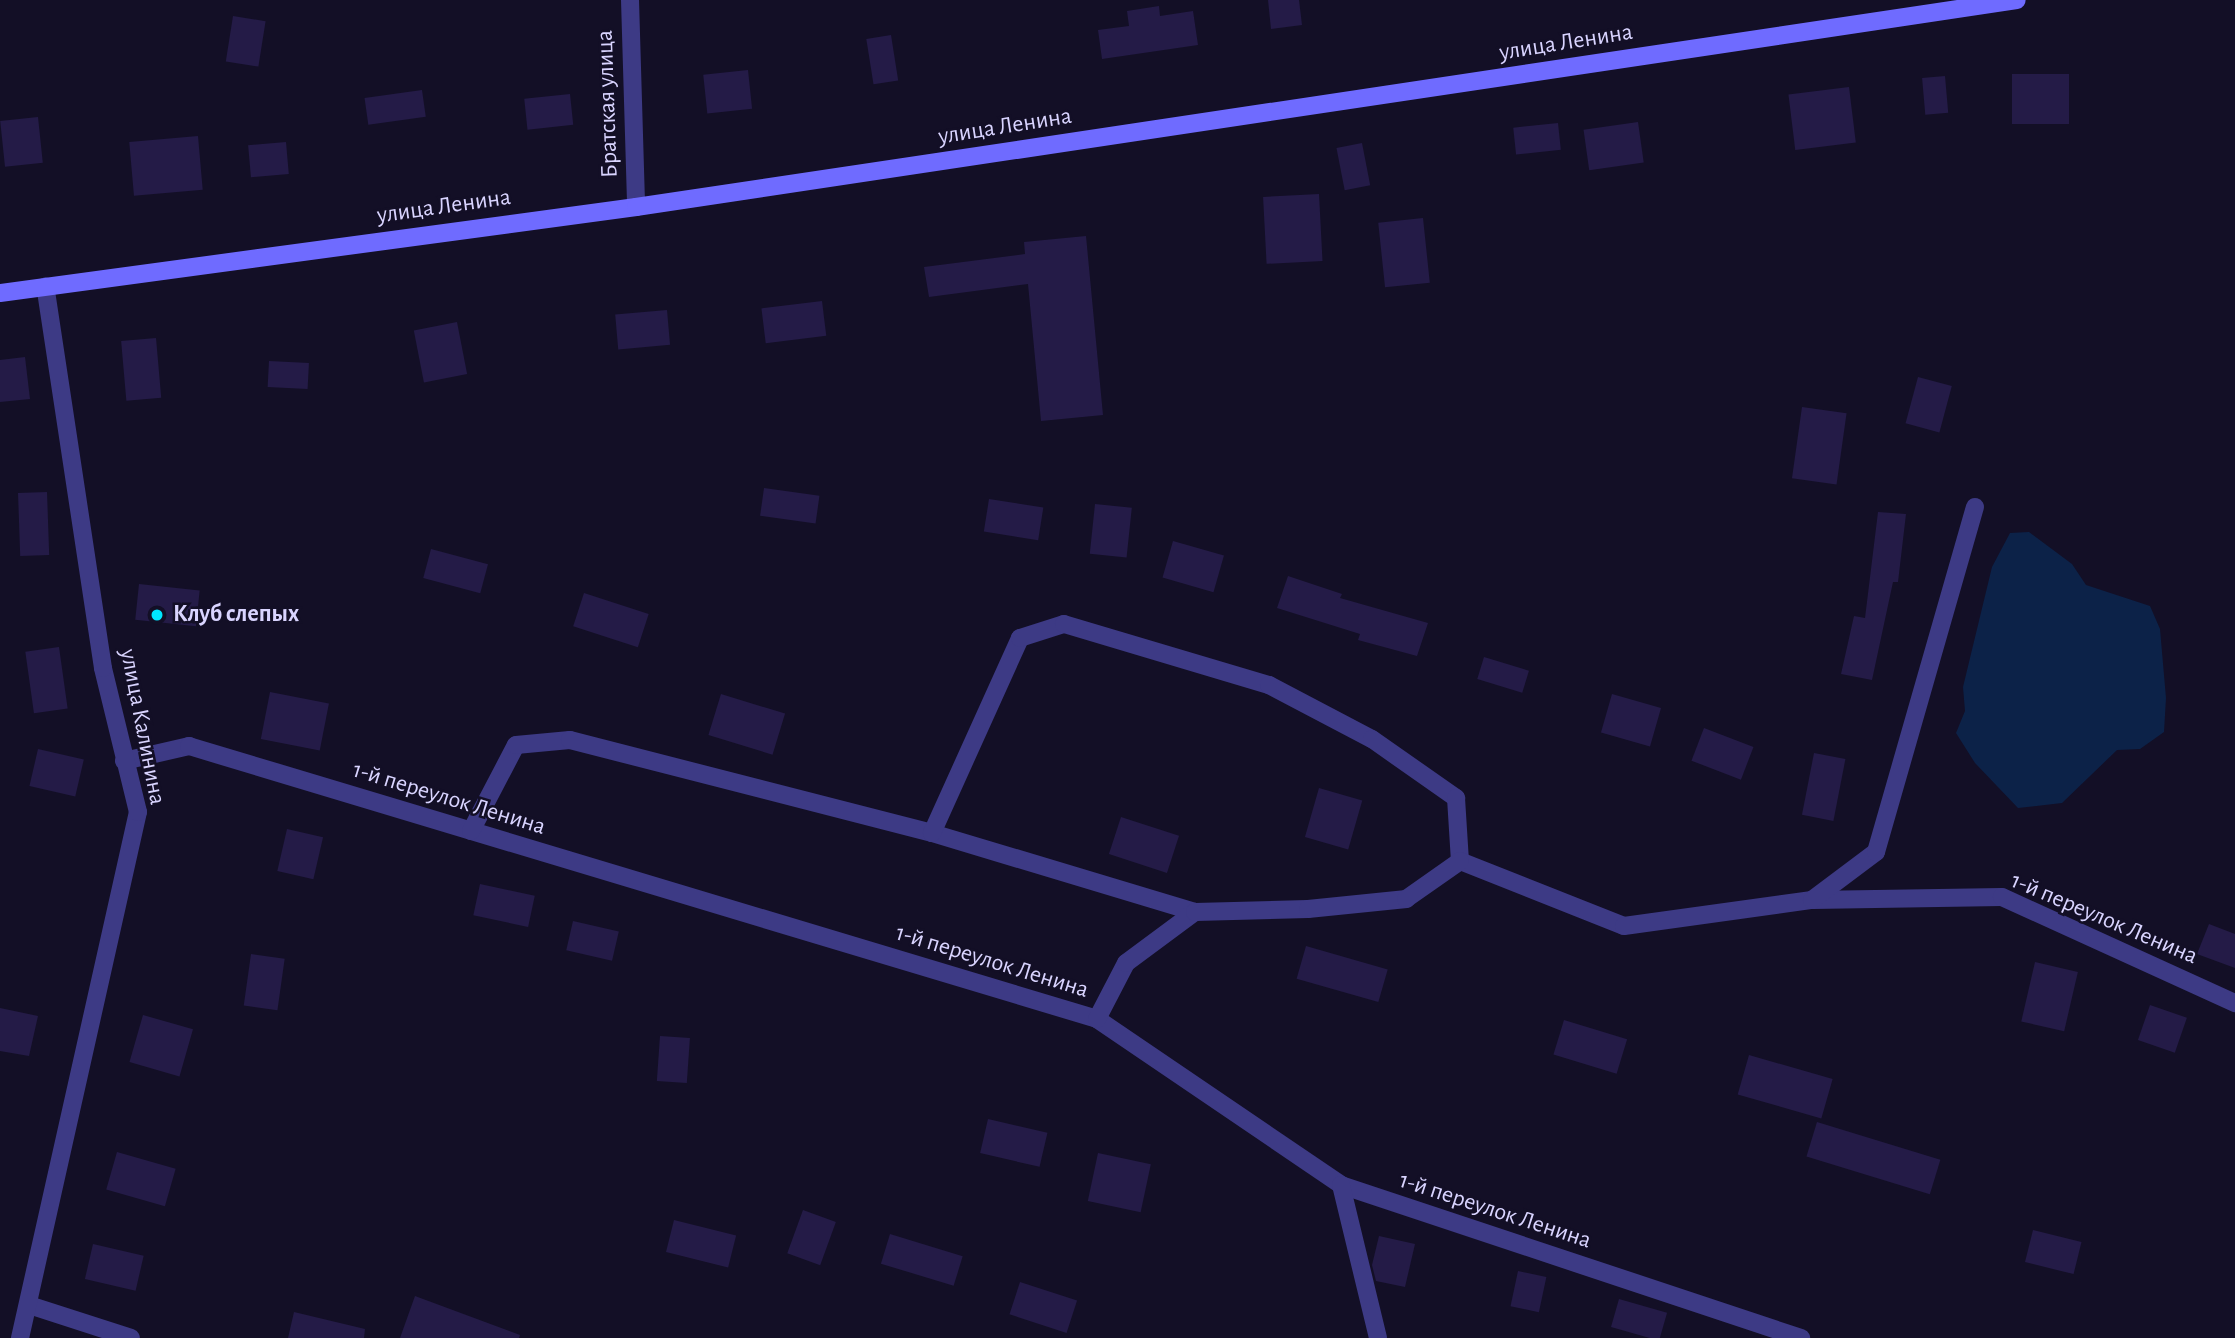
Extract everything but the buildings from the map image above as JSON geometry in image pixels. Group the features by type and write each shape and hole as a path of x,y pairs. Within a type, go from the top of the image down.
{"main road":[{"name":"улица Ленина","path":"0,293 636,207 2017,0"}],"street":[{"name":"Братская улица","path":"630,0 636,207"},
{"name":"улица Калинина","path":"20,1338 138,812 103,668 45,286"},
{"path":"1812,900 1876,852 1975,507"},
{"path":"471,831 516,745 570,740 932,833 1195,912 1308,909 1406,899 1460,860 1457,798 1371,739 1269,685 1064,624 1020,638 932,833"},
{"name":"1-й переулок Ленина","path":"124,761 189,746 1097,1019 1341,1185 1801,1338"},
{"name":"1-й переулок Ленина","path":"1460,860 1624,926 1812,900 2001,897 2235,1003"},
{"path":"1097,1019 1125,963 1195,912"},
{"path":"1341,1185 1378,1338"},
{"path":"29,1306 131,1338"}],"water":[{"path":"2029,532 2072,564 2086,585 2150,606 2160,629 2166,698 2164,732 2140,749 2117,750 2062,803 2018,808 1975,763 1956,733 1965,711 1963,687 1992,567 2010,533"}],"place":[{"name":"Клуб слепых","path":"157,615"}]}
